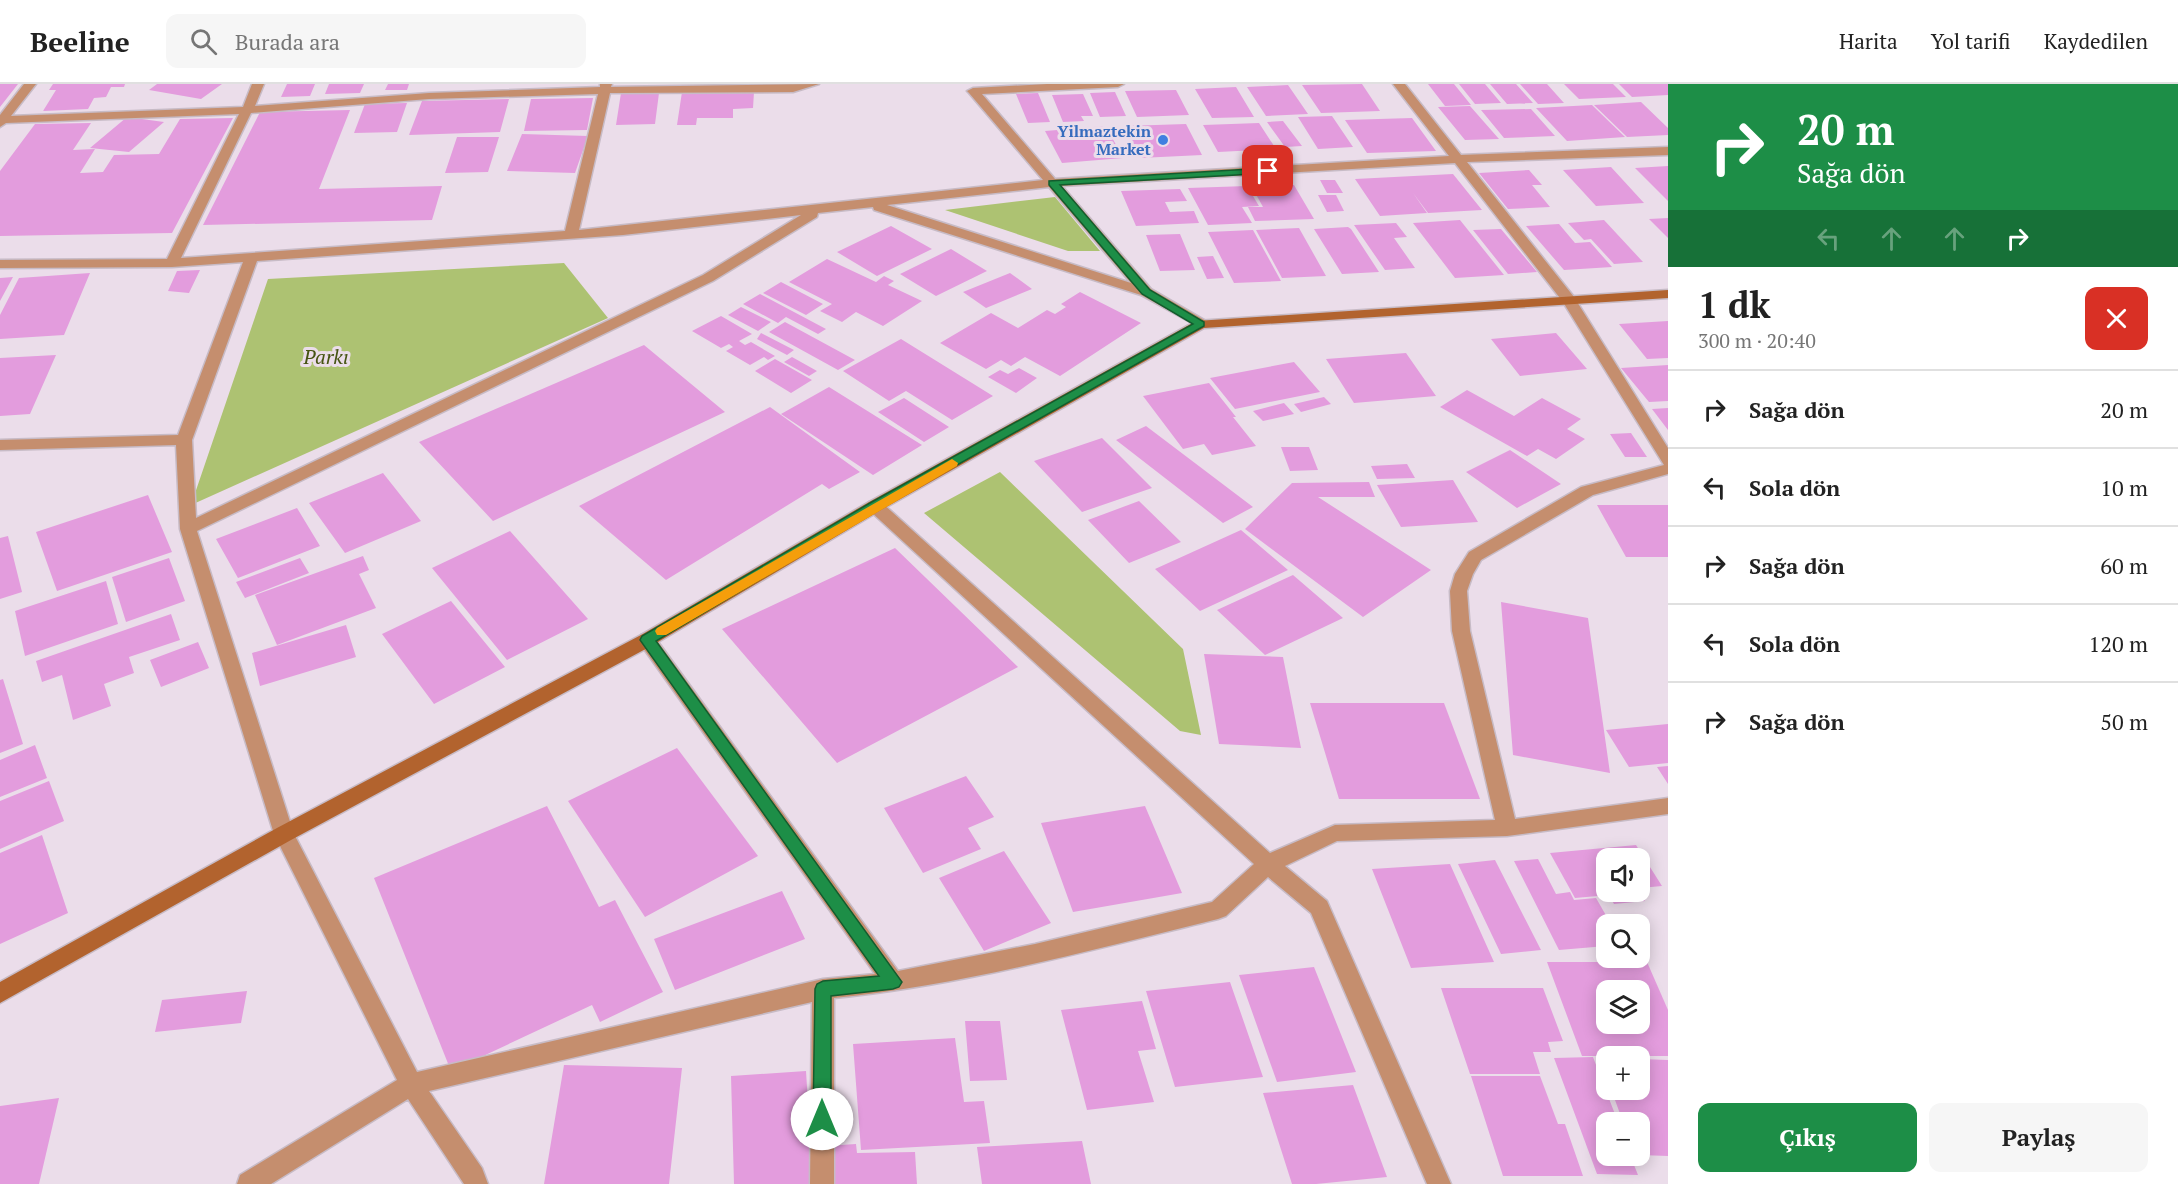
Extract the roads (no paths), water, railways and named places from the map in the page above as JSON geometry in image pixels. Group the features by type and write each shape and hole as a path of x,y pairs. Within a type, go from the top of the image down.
{"street":[{"path":"1,122 30,84"},
{"path":"172,263 248,110 258,84"},
{"path":"1,122 248,110 429,96 605,87 793,88 813,84"},
{"path":"967,87 1118,84"},
{"path":"1399,84 1569,300 1668,461"},
{"path":"571,235 605,87"},
{"path":"967,87 1146,292"},
{"path":"0,264 172,263 251,259 571,235 817,211 1052,183 1460,159 1668,151"},
{"path":"872,204 1146,292 1201,324"},
{"path":"188,530 708,278 817,211"},
{"path":"251,259 184,440 188,530 284,834 411,1084 473,1176 476,1184"},
{"path":"0,993 284,834 647,640 874,506 1201,324 1668,294"},
{"path":"0,445 184,440"},
{"path":"1508,828 1457,609 1457,590 1463,572 1475,556 1587,491 1668,470"},
{"path":"874,506 1268,864 1319,907 1439,1184"},
{"path":"647,640 893,982"},
{"path":"249,1184 411,1084 823,989 893,982 1035,954 1218,910 1268,864 1335,833 1508,828 1668,806"},
{"path":"822,1184 823,989"}],"place":[{"name":"Yilmaztekin Market","path":"1163,140"}],"park label":[{"name":"Parkı","path":"326,356"}]}
